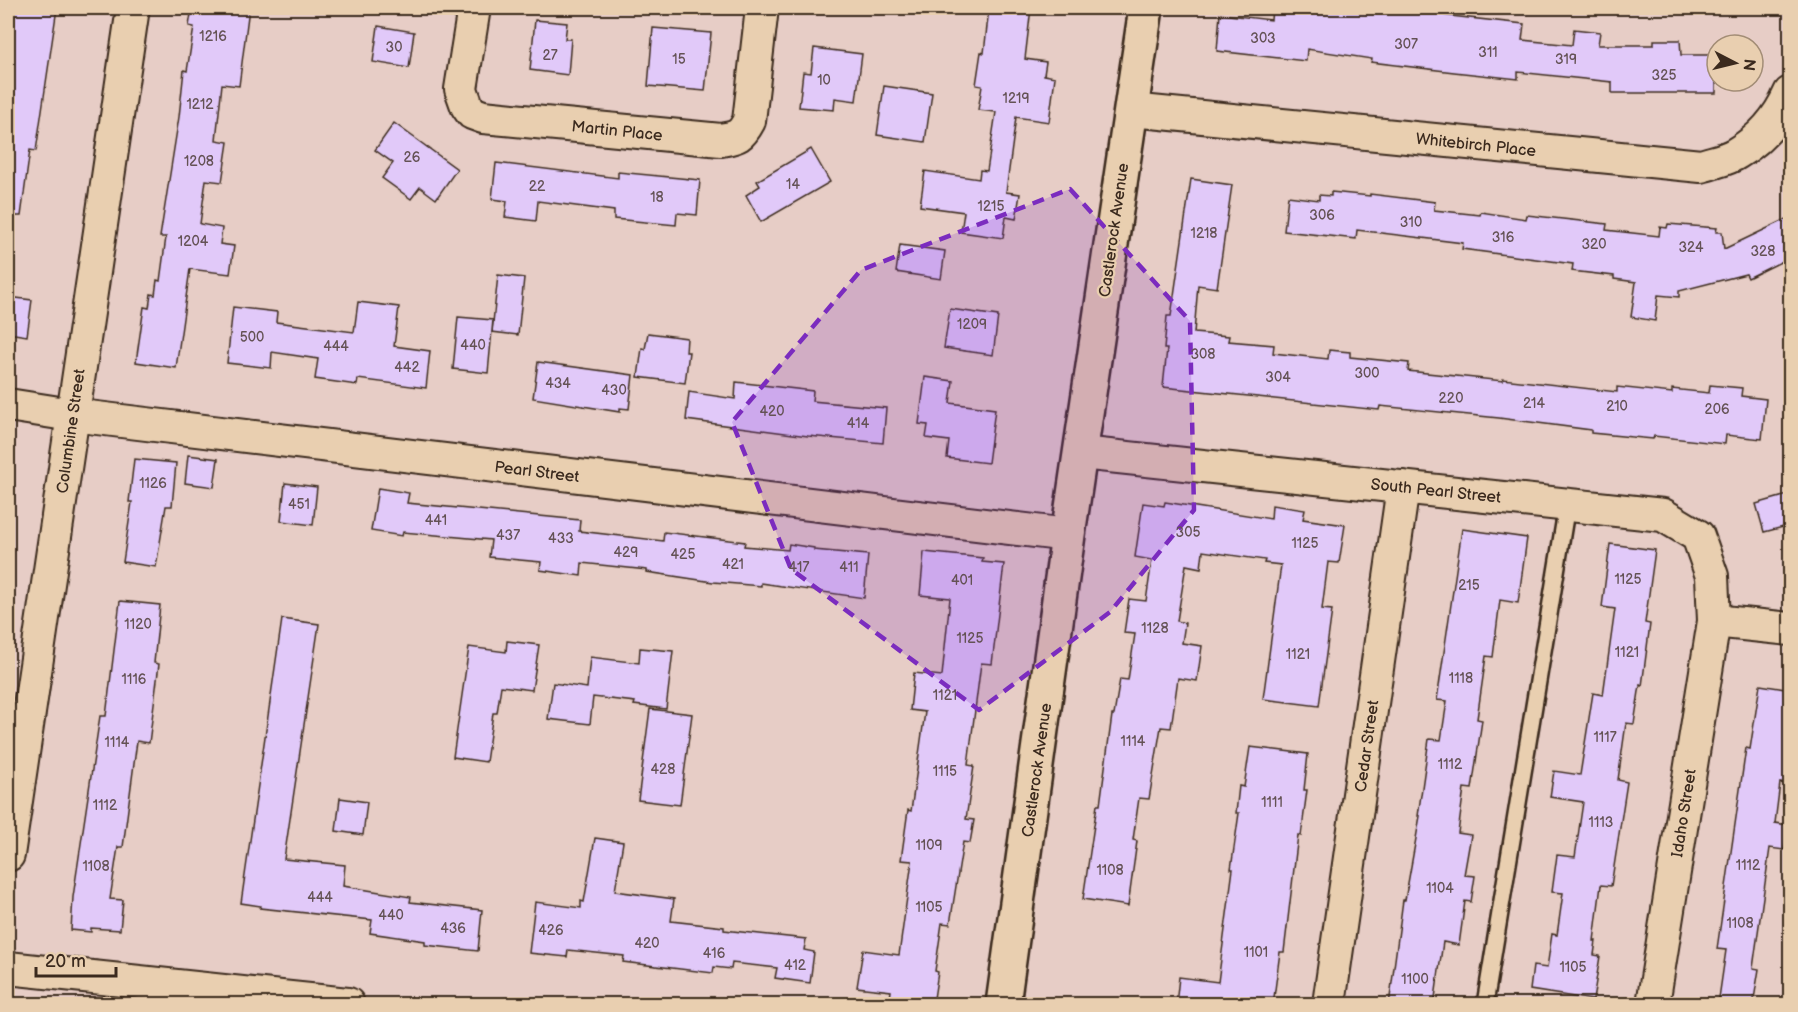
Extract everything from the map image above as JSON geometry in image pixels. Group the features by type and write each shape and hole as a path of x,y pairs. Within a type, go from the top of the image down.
{"street":[{"name":"Columbine Street","path":"8,855 133,8"},
{"name":"Martin Place","path":"474,8 461,89 472,113 483,117 721,140 742,134 749,121 762,8"},
{"name":"Castlerock Avenue","path":"1004,1005 1068,535 1146,8"},
{"name":"Whitebirch Place","path":"1131,110 1701,166 1736,154 1767,130 1782,112 1791,93"},
{"name":"Pearl Street","path":"8,405 72,415 1068,535"},
{"name":"South Pearl Street","path":"1081,453 1663,515 1698,536 1713,576 1714,621"},
{"name":"Cedar Street","path":"1329,1005 1403,487"},
{"path":"1714,621 1791,629"},
{"name":"Idaho Street","path":"1653,1005 1714,621"},
{"path":"8,969 187,996 348,1005"}],"lane":[{"path":"1485,1005 1567,505"}],"highlighted area":[{"path":"1070,189 1190,321 1194,510 1110,612 979,710 791,569 732,422 861,270"}],"building":[{"path":"14,8 57,8 36,151 30,150 21,216 8,216 8,70 14,28 11,28"},
{"path":"192,8 249,8 239,86 222,84 216,140 228,142 222,182 206,180 200,224 222,228 220,244 234,246 230,274 190,269 176,368 136,362 144,307 149,308 151,294 155,295 157,280 160,281 166,237 160,237 184,70 187,71 194,27 189,26"},
{"path":"989,8 1031,8 1025,59 1046,62 1044,75 1055,77 1049,122 1016,117 1006,192 1020,194 1016,219 1006,217 1003,238 961,232 964,212 920,206 925,171 979,179 980,170 987,171 996,112 978,110 982,86 976,85 981,52 984,53"},
{"path":"1272,8 1411,8 1443,11 1442,15 1524,24 1522,40 1572,45 1574,29 1600,32 1598,45 1654,45 1654,40 1680,40 1681,55 1705,55 1705,93 1612,93 1612,82 1518,72 1518,79 1371,62 1372,59 1307,49 1306,61 1217,51 1220,14 1271,20"},
{"path":"535,20 567,23 565,39 571,39 568,75 530,70"},
{"path":"378,26 414,32 409,68 373,62"},
{"path":"653,28 711,33 705,91 648,86"},
{"path":"814,48 862,54 856,101 835,98 834,110 799,107 803,72 811,73"},
{"path":"884,86 932,93 925,142 877,135"},
{"path":"394,123 457,169 436,199 420,187 411,199 382,178 393,163 375,150"},
{"path":"811,149 830,182 761,222 746,195 760,186 757,181"},
{"path":"496,163 618,178 618,172 700,180 697,215 677,213 676,225 614,219 614,211 538,201 536,221 505,217 507,201 492,199"},
{"path":"1191,179 1232,185 1217,288 1198,285 1194,333 1229,336 1228,341 1274,345 1273,353 1328,359 1329,350 1350,352 1350,357 1409,363 1408,371 1503,381 1503,379 1617,392 1617,387 1672,393 1672,389 1709,393 1710,385 1742,388 1741,396 1766,399 1762,439 1726,435 1725,444 1654,436 1653,439 1591,433 1591,430 1499,418 1380,406 1379,410 1163,387 1167,349 1164,349 1167,316 1171,316"},
{"path":"1331,192 1435,202 1434,210 1480,215 1481,212 1526,219 1527,215 1607,224 1606,230 1659,236 1660,227 1667,228 1668,224 1717,228 1716,232 1722,232 1724,249 1791,217 1791,257 1748,278 1746,274 1679,291 1679,297 1658,295 1655,321 1631,317 1636,282 1614,279 1614,276 1572,271 1573,264 1462,249 1463,243 1357,230 1356,239 1284,231 1288,196 1319,200 1319,195 1331,196"},
{"path":"900,245 945,251 941,279 896,272"},
{"path":"498,275 524,278 518,335 492,332"},
{"path":"8,297 32,300 27,336 8,333"},
{"path":"358,302 399,307 394,346 430,351 426,388 358,379 357,385 315,379 318,359 272,352 271,368 227,363 233,307 277,312 276,322 354,332"},
{"path":"950,309 998,316 993,355 944,348"},
{"path":"458,317 493,320 488,373 453,369"},
{"path":"648,333 687,338 686,352 689,352 685,383 638,377 642,348 645,349"},
{"path":"538,362 633,375 629,409 620,408 620,412 533,398"},
{"path":"925,377 953,381 950,403 995,409 988,463 947,458 949,441 926,438 928,425 919,424"},
{"path":"736,382 813,391 812,401 886,408 883,443 686,420 689,392 735,399"},
{"path":"188,455 218,459 214,487 185,483"},
{"path":"134,459 176,463 172,506 166,506 156,567 123,562 132,502 129,502"},
{"path":"285,483 317,487 313,525 281,521"},
{"path":"378,488 409,493 407,503 580,520 579,531 663,541 664,532 745,542 744,546 788,550 789,544 814,548 814,550 868,555 864,598 761,583 761,586 713,582 647,572 647,570 582,563 581,576 540,570 541,562 489,557 491,540 403,532 402,536 371,531"},
{"path":"1791,494 1791,525 1764,532 1756,504"},
{"path":"1165,502 1271,519 1272,505 1305,510 1303,519 1345,525 1339,563 1328,562 1322,609 1332,610 1319,706 1263,699 1281,565 1264,563 1265,560 1203,551 1201,568 1186,565 1177,621 1185,623 1182,643 1202,646 1197,681 1178,678 1171,728 1161,727 1149,799 1139,798 1133,840 1137,841 1128,906 1083,899 1097,805 1100,805 1112,715 1114,715 1120,679 1128,680 1135,634 1124,633 1129,599 1146,601 1152,560 1135,557 1143,503 1164,506"},
{"path":"1462,529 1527,538 1518,603 1500,600 1493,657 1486,656 1477,719 1482,720 1472,789 1464,788 1458,833 1471,835 1464,875 1475,876 1471,902 1465,901 1459,945 1443,942 1434,1005 1389,1005 1403,900 1405,900 1420,816 1418,816 1429,739 1441,740 1447,701 1437,700"},
{"path":"1610,544 1655,550 1645,623 1650,624 1642,686 1640,685 1634,724 1626,723 1618,780 1627,782 1611,886 1601,885 1594,941 1596,941 1594,955 1600,956 1593,1000 1530,990 1533,966 1547,968 1552,934 1557,935 1563,893 1552,892 1557,855 1575,857 1583,802 1550,797 1554,771 1580,775 1593,693 1603,695 1615,609 1602,607"},
{"path":"924,552 983,558 982,562 1004,564 992,664 981,663 968,765 974,766 966,819 974,820 970,843 963,842 950,924 942,923 933,1005 889,1005 891,991 857,987 863,950 899,955 912,861 901,860 908,810 911,811 925,712 910,710 914,673 942,676 950,598 920,595"},
{"path":"120,601 160,605 154,663 159,664 149,743 137,741 123,847 118,847 110,899 123,900 120,930 91,928 91,932 71,930 73,897 100,716 106,716"},
{"path":"282,619 319,624 284,859 345,865 343,886 411,897 410,902 482,910 478,951 425,945 425,941 370,933 372,920 260,908 261,906 241,903"},
{"path":"507,641 539,645 532,690 501,686 497,713 493,713 486,762 453,757 469,647 506,652"},
{"path":"640,648 673,651 666,709 634,705 635,702 593,697 590,724 548,719 553,683 587,688 590,657 639,663"},
{"path":"1760,685 1791,690 1791,785 1780,783 1775,823 1788,825 1784,850 1770,848 1753,968 1759,969 1753,1005 1718,1005 1726,950 1717,949 1746,748 1750,749"},
{"path":"650,709 692,714 680,805 638,800"},
{"path":"1250,747 1308,754 1304,790 1307,790 1301,836 1298,835 1284,952 1280,952 1273,1005 1176,1005 1179,977 1218,982 1239,813 1236,813 1239,786 1244,787"},
{"path":"340,798 367,802 363,835 336,831"},
{"path":"595,838 623,842 615,891 674,899 671,921 724,927 724,930 806,939 804,950 814,952 810,983 775,978 777,968 732,963 731,969 714,967 713,973 623,962 624,956 568,950 567,957 529,953 535,902 581,908"}]}
